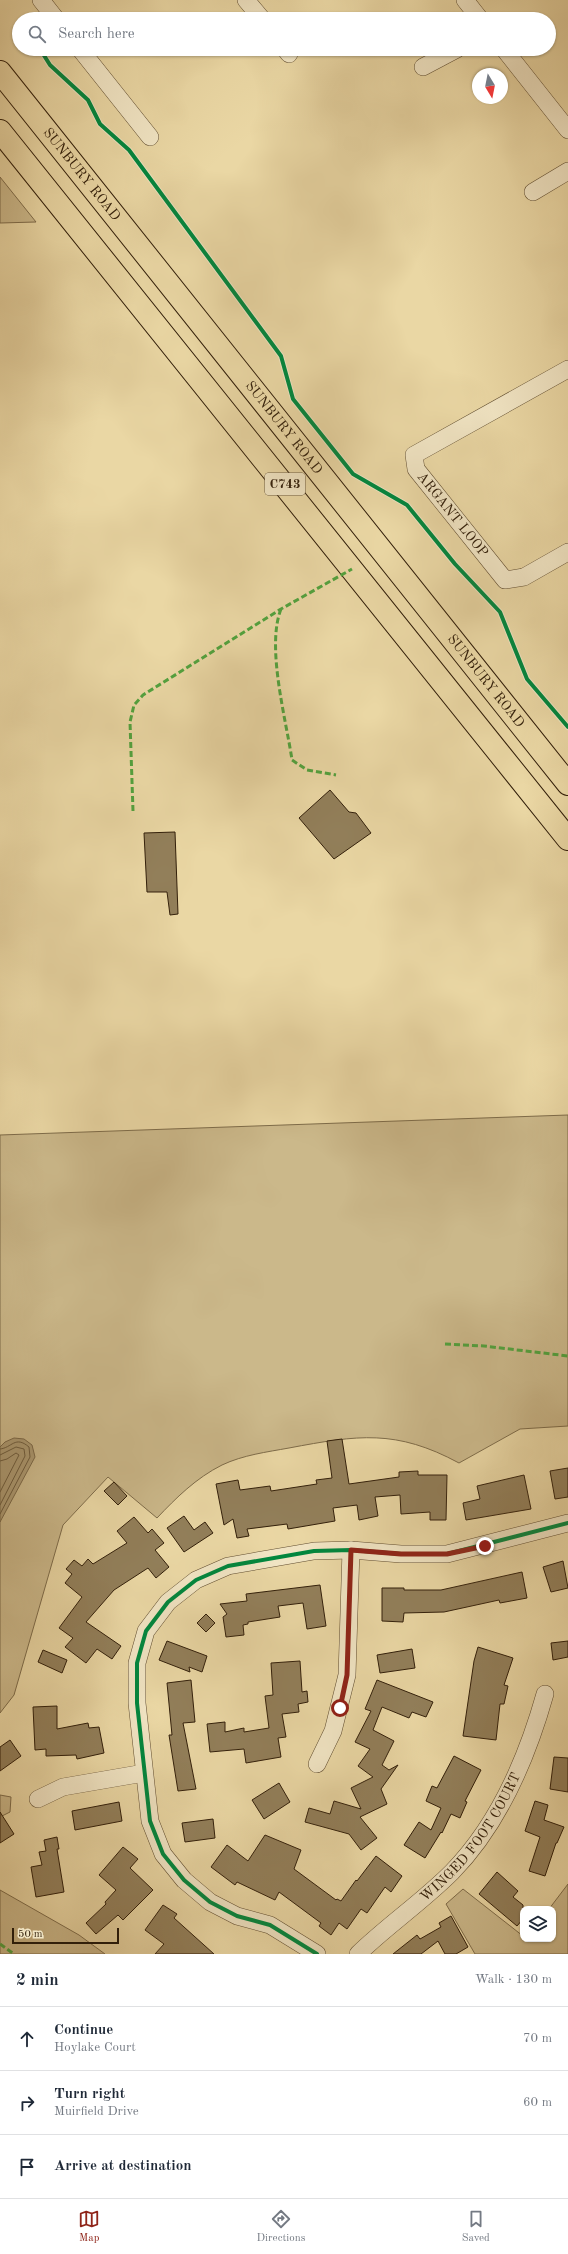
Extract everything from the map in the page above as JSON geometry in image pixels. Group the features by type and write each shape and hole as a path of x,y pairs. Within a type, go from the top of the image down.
{"main road":[{"name":"SUNBURY ROAD","path":"0,72 568,784"},
{"name":"C743","path":"0,130 568,840"}],"street":[{"path":"41,0 50,12"},
{"path":"246,0 256,12"},
{"path":"467,1 475,12"},
{"path":"86,56 150,137"},
{"path":"423,67 444,56"},
{"path":"510,56 568,130"},
{"path":"533,192 568,171"},
{"name":"ARGANT LOOP","path":"568,369 414,455 416,469 504,580 524,577 568,552"},
{"path":"317,1954 270,1925 238,1916 210,1902 184,1880 163,1854 150,1821 137,1703 137,1662 146,1631 168,1602 196,1580 228,1566 314,1551 351,1550 401,1554 447,1554 568,1523"},
{"path":"317,1764 332,1731 340,1708 347,1675 351,1550"},
{"name":"WINGED FOOT COURT","path":"358,1954 452,1872 477,1842 503,1801 522,1763 535,1732 545,1694"},
{"path":"38,1799 63,1787 144,1773"}],"shaded area":[{"path":"0,177 36,222 0,223"},
{"path":"568,1115 568,1426 520,1429 459,1463 416,1444 376,1438 336,1440 255,1454 222,1465 213,1470 195,1482 157,1518 108,1477 63,1525 14,1695 0,1713 0,1135"},
{"path":"0,1795 11,1797 10,1812 0,1817"},
{"path":"568,1884 568,1954 475,1954 446,1904 463,1889 520,1934 520,1942 556,1942 556,1906 551,1906"},
{"path":"0,1890 79,1935 105,1954 0,1954"}],"water":[{"path":"14,1438 24,1439 32,1445 35,1457 0,1522 0,1447 5,1442"}],"building":[{"path":"330,790 349,812 356,813 371,833 334,859 299,818"},
{"path":"175,832 178,914 170,915 167,892 147,892 144,833"},
{"path":"342,1439 349,1484 399,1477 399,1472 418,1471 418,1475 447,1475 446,1520 430,1520 430,1512 401,1514 400,1495 375,1497 378,1516 359,1520 357,1505 333,1508 335,1521 288,1529 287,1524 247,1529 249,1536 237,1538 233,1519 224,1525 216,1484 238,1480 240,1490 270,1486 271,1491 317,1484 316,1480 332,1478 327,1441"},
{"path":"568,1468 568,1497 555,1499 550,1471"},
{"path":"524,1475 531,1509 466,1520 463,1503 480,1499 477,1486"},
{"path":"114,1482 127,1496 118,1505 104,1491"},
{"path":"184,1516 194,1530 205,1522 213,1533 184,1552 167,1528"},
{"path":"134,1517 148,1533 152,1529 164,1543 155,1550 169,1567 156,1578 148,1568 114,1590 86,1622 121,1646 112,1659 97,1649 86,1663 65,1647 73,1638 59,1628 82,1597 65,1583 72,1574 66,1569 74,1560 82,1566 88,1559 93,1564 127,1543 117,1531"},
{"path":"563,1561 568,1588 551,1592 543,1567"},
{"path":"522,1572 527,1598 500,1603 499,1600 444,1612 404,1613 403,1622 382,1621 382,1588 404,1588 404,1590 441,1590"},
{"path":"320,1585 326,1626 307,1629 303,1603 278,1606 280,1617 248,1622 248,1624 243,1625 244,1635 226,1637 223,1617 227,1614 220,1604 247,1601 246,1594"},
{"path":"206,1614 215,1623 206,1632 197,1623"},
{"path":"167,1641 207,1656 202,1672 189,1667 190,1672 159,1660"},
{"path":"568,1641 568,1657 553,1660 551,1643"},
{"path":"478,1647 513,1658 504,1685 508,1686 504,1704 500,1704 496,1740 463,1736 474,1661"},
{"path":"412,1649 415,1668 380,1673 377,1655"},
{"path":"43,1650 67,1660 62,1673 38,1662"},
{"path":"300,1661 302,1692 307,1691 308,1702 298,1704 299,1712 282,1714 286,1737 278,1738 281,1757 246,1763 244,1749 210,1752 207,1724 225,1722 225,1732 244,1728 244,1732 269,1728 265,1696 273,1695 271,1663"},
{"path":"191,1680 195,1722 183,1723 196,1789 178,1791 169,1735 172,1735 167,1683"},
{"path":"377,1680 433,1702 426,1717 412,1712 409,1718 382,1707 373,1730 394,1741 382,1765 389,1770 398,1765 381,1789 387,1804 360,1817 377,1838 361,1850 349,1834 305,1822 309,1808 330,1814 334,1801 361,1809 351,1788 373,1777 358,1766 370,1749 355,1742 371,1711 365,1709"},
{"path":"57,1706 57,1729 88,1723 89,1728 99,1727 104,1753 77,1759 76,1755 46,1756 46,1749 35,1750 33,1707"},
{"path":"10,1740 21,1756 0,1771 0,1747"},
{"path":"454,1756 481,1770 465,1801 467,1802 460,1818 451,1814 442,1833 441,1832 425,1858 404,1845 419,1822 431,1830 441,1808 426,1801 432,1786 437,1788"},
{"path":"554,1757 568,1758 568,1792 550,1789"},
{"path":"279,1783 290,1802 264,1819 252,1800"},
{"path":"535,1801 548,1805 544,1820 564,1827 556,1843 545,1876 529,1871 540,1837 525,1831"},
{"path":"119,1802 122,1821 75,1830 72,1811"},
{"path":"0,1812 14,1834 0,1843"},
{"path":"213,1819 215,1838 185,1842 182,1823"},
{"path":"265,1835 301,1850 294,1869 336,1900 341,1901 376,1856 402,1876 391,1892 385,1887 367,1913 361,1909 347,1929 339,1923 331,1935 319,1926 321,1923 279,1892 275,1900 237,1882 235,1885 211,1867 227,1845 248,1861"},
{"path":"57,1837 59,1849 57,1849 64,1892 36,1897 31,1867 42,1865 39,1852 46,1851 44,1840"},
{"path":"123,1847 138,1859 130,1868 153,1890 123,1920 118,1915 96,1934 86,1923 106,1904 105,1902 116,1890 99,1875"},
{"path":"497,1872 518,1891 513,1897 523,1905 520,1906 520,1922 517,1926 479,1894"},
{"path":"163,1905 177,1914 174,1918 214,1954 155,1954 164,1944 145,1930"},
{"path":"451,1916 468,1947 456,1954 445,1954 438,1941 421,1954 393,1954 417,1935 420,1939 441,1927 439,1923"}],"marked path":[{"path":"133,811 130,722 134,705 143,695 281,609 352,569"},
{"path":"281,609 277,625 276,663 292,760 307,770 336,775"},
{"path":"445,1344 484,1346 568,1356"},
{"path":"0,1944 14,1954"}],"cycle path":[{"path":"44,56 50,65 88,100 100,124 129,150 281,356 293,399 353,474 407,505 455,564 500,612 527,679 568,727"},
{"path":"317,1954 270,1925 237,1916 210,1902 184,1880 163,1854 150,1821 137,1703 137,1663 146,1631 168,1602 196,1580 228,1566 314,1551 351,1550 401,1554 447,1554 568,1523"}],"route":[{"path":"340,1708 347,1675 351,1550 401,1554 447,1554 485,1546"}]}
